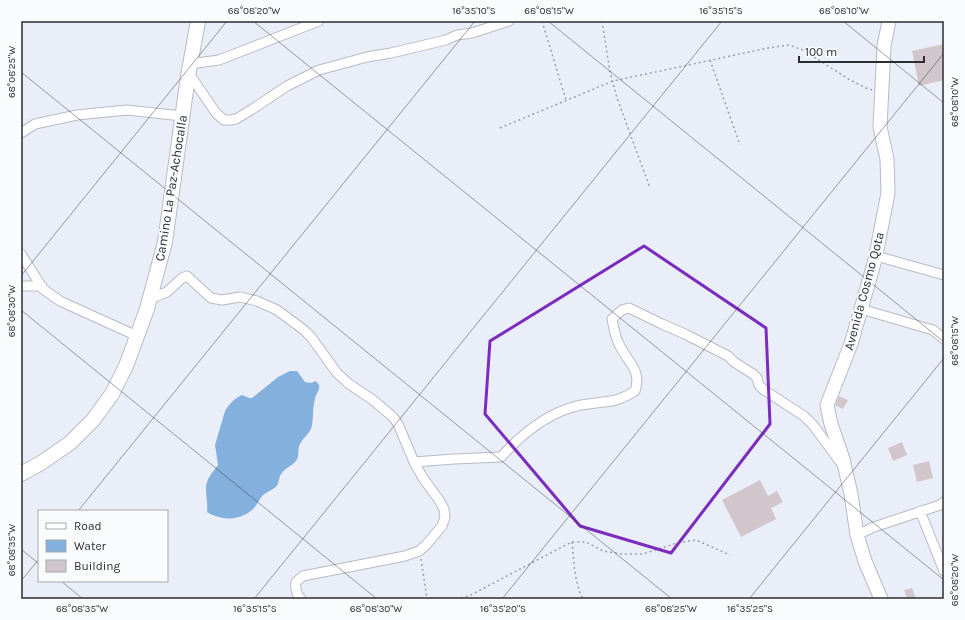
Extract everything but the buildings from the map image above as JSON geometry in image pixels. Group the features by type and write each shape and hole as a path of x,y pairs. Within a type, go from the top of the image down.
{"main road":[{"name":"Camino La Paz-Achocalla","path":"21,474 41,463 70,443 92,420 112,394 126,366 150,299 165,242 189,68 198,21"}],"street":[{"path":"319,21 219,60 189,68 216,113 224,120 231,120 236,119 251,110 287,86 319,70 367,57 446,40 457,35 472,33 509,21"},
{"name":"Avenida Cosmo Qota","path":"881,599 865,561 857,535 852,494 827,405 851,344 876,256 888,193 887,159 880,127 884,46 889,21"},
{"path":"21,133 35,124 78,115 127,110 182,116"},
{"path":"21,254 43,288 60,301 137,336"},
{"path":"876,256 944,274"},
{"path":"150,299 167,292 182,278 187,276 211,298 222,300 234,297 249,299 270,306 282,313 311,337 337,373 349,384 390,414 398,424 414,462 423,478 444,509 445,517 442,526 433,538 419,551 393,560 360,564 303,576 296,582 296,591 301,599"},
{"path":"21,286 42,286"},
{"path":"414,462 454,458 501,457 524,435 551,417 572,407 594,402 616,400 635,391 638,383 637,374 619,346 612,319 622,310 629,308 728,356 734,362 753,374 757,378 759,385 764,390 804,416 813,425 846,469"},
{"path":"861,309 932,330 944,339"},
{"path":"857,535 940,505 944,502"},
{"path":"920,512 944,571"}],"path":[{"path":"542,21 566,100"},
{"path":"602,21 617,98 650,188"},
{"path":"500,128 613,81 768,48 789,45 803,50 860,85 882,92"},
{"path":"710,60 740,144"},
{"path":"456,599 469,596 572,542 586,542 603,551 621,554 644,554 696,540 730,556"},
{"path":"572,542 574,567 580,593 583,599"},
{"path":"419,551 427,599"}],"highlighted area":[{"path":"644,246 766,328 770,424 671,553 580,526 485,414 490,341"}],"water":[{"path":"290,371 297,371 305,382 311,383 316,381 319,385 314,403 311,429 300,444 297,459 281,474 278,484 263,495 254,508 247,514 236,518 224,518 212,515 207,512 206,486 210,476 218,465 215,445 225,411 237,398 242,395 252,398 278,377"}]}
